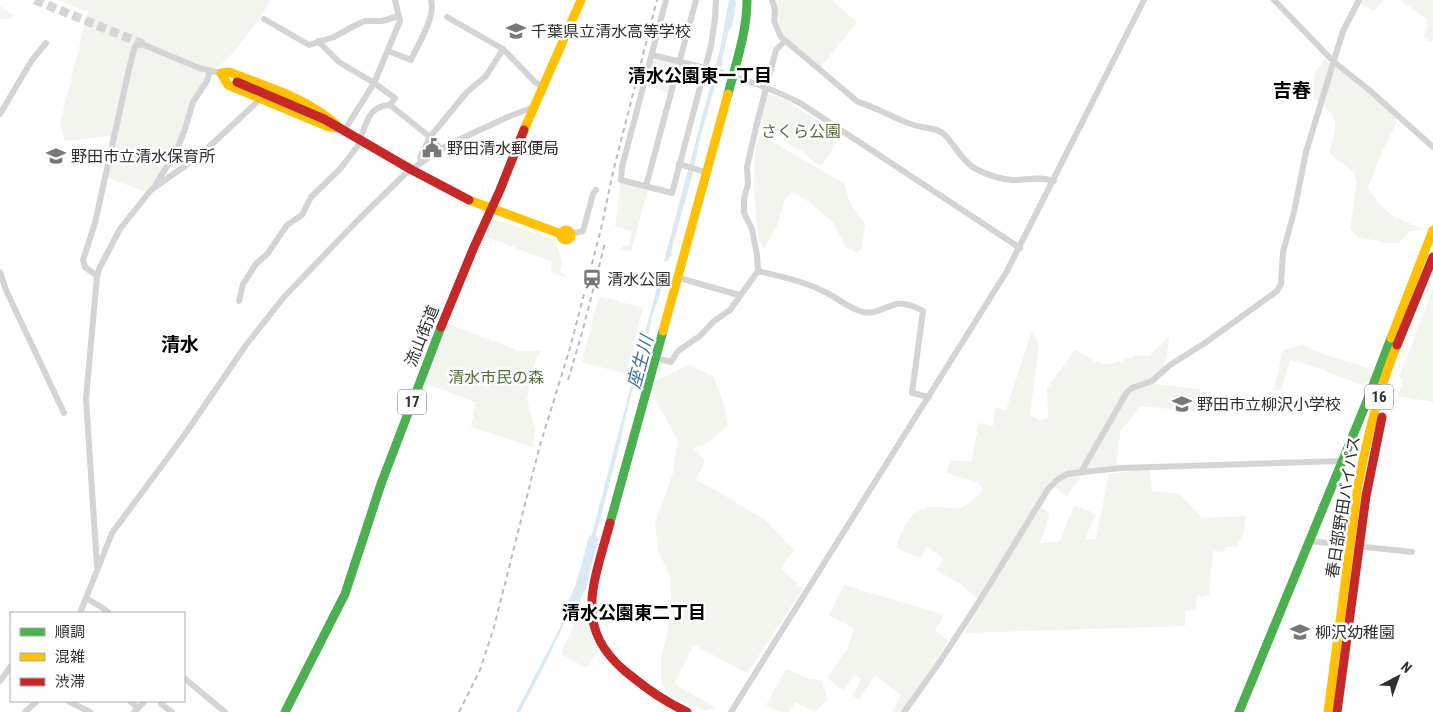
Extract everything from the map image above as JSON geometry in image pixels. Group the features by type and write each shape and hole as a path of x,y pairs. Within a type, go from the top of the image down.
{"main road":[{"name":"流山街道","path":"285,712 345,594 384,475 419,383 462,276 581,0"},
{"path":"688,712 645,687 621,670 609,658 597,638 591,614 593,586 655,358 701,171 729,76 744,35 747,0"},
{"path":"229,72 238,75 311,106 334,120 342,130 329,127 228,85 220,73 229,72"},
{"path":"237,82 307,112 474,203 566,234"},
{"path":"1239,712 1310,541 1433,230"},
{"name":"春日部野田バイパス","path":"1337,710 1349,628 1354,545 1364,454 1380,394 1399,340 1433,257"},
{"name":"春日部野田バイパス","path":"1327,712 1354,545 1387,395 1398,360 1433,276"}],"street":[{"path":"342,130 374,83 388,51 400,21 395,0"},
{"path":"388,51 411,60 431,16 433,8 431,0"},
{"path":"666,0 622,167 621,180 672,193 682,165 707,69 716,0"},
{"path":"646,186 696,0"},
{"path":"772,0 775,10 774,21 781,37 858,102 874,106 922,127 934,128 944,134 976,170 1012,180 1045,178 1054,180"},
{"path":"731,712 991,298 1020,248 1144,0"},
{"path":"1274,0 1334,62 1368,89 1433,147"},
{"path":"1081,472 1127,392 1132,388 1152,382 1170,364 1205,343 1277,291 1281,284 1283,252 1294,212 1306,152 1346,22 1359,0"},
{"path":"264,19 310,45 318,41 334,38 365,21 382,21 399,16"},
{"path":"447,17 503,49 536,82 543,86"},
{"path":"239,301 243,284 256,264 268,253 287,225 302,215 310,197 341,168 361,140 368,116 379,107 390,105 395,98 339,62 318,41"},
{"path":"655,358 670,362 678,351 700,336 730,310 758,271 752,229 744,213 744,199 748,184 747,167 776,50 785,41"},
{"path":"0,114 32,60 46,43"},
{"path":"97,276 85,267 83,260 95,222 129,69 136,46 142,44 199,68 220,73"},
{"path":"422,162 420,157 430,137 468,92 486,76 503,49"},
{"path":"652,55 767,87 800,103 1020,248"},
{"path":"97,568 86,399 97,276 108,250 120,229 156,185 177,150 193,102 207,81 210,71"},
{"path":"156,185 199,156 255,104 259,98"},
{"path":"390,105 430,137 441,149"},
{"path":"80,612 112,533 272,311 350,228 422,162 441,149 503,119 534,107"},
{"path":"682,165 701,171"},
{"path":"566,234 583,231 593,194 596,190"},
{"path":"758,271 805,284 828,293 864,313 900,304 923,311 912,393 929,397"},
{"path":"0,272 6,290 64,412"},
{"path":"676,277 739,295"},
{"path":"904,712 979,607 1048,489 1067,474 1121,468 1342,461"},
{"path":"1310,541 1412,552"},
{"path":"86,598 107,612"},
{"path":"0,681 10,667"},
{"path":"185,679 225,712"},
{"path":"25,712 36,702"},
{"path":"70,702 90,712"},
{"path":"161,702 172,712"}],"green space":[{"path":"58,0 270,0 261,17 232,54 200,86 179,141 165,168 147,192 108,178 116,135 65,141 60,123 88,12"},
{"path":"776,0 831,0 857,22 821,67 784,36 777,17"},
{"path":"1357,0 1384,0 1374,11"},
{"path":"1399,0 1433,0 1433,41 1429,41 1424,37 1427,19"},
{"path":"0,6 13,15 10,19 0,19"},
{"path":"656,59 677,66 669,93 646,85 652,60"},
{"path":"1324,59 1370,94 1396,117 1397,123 1382,152 1368,187 1385,210 1424,229 1409,232 1398,243 1358,237 1350,229 1357,183 1354,172 1329,153 1335,121 1329,110 1313,98 1314,75"},
{"name":"さくら公園","path":"767,95 786,100 841,136 822,165 815,163 803,151 790,145 775,130 759,122"},
{"path":"762,135 844,184 850,203 865,224 862,248 857,252 847,249 833,222 794,192 785,198 777,226 764,249 758,238 754,188 755,152 757,140"},
{"path":"621,182 648,190 631,252 621,249 622,245 629,246 632,231 615,226"},
{"path":"497,220 555,240 562,262 560,272 565,274 564,277 551,272 552,262 485,236 491,221"},
{"path":"1433,289 1433,402 1398,396 1403,379 1399,378"},
{"path":"599,296 643,308 626,374 582,362"},
{"name":"清水市民の森","path":"446,323 519,351 540,351 531,375 527,400 535,430 533,447 471,427 476,402 423,383"},
{"path":"1032,331 1039,345 1030,415 1040,421 1048,418 1047,388 1075,350 1097,362 1106,364 1137,356 1149,356 1170,336 1164,367 1156,384 1199,389 1223,414 1140,406 1121,430 1116,465 1086,469 1067,496 1054,487 1042,507 1050,514 1040,543 1059,542 1074,506 1090,511 1095,516 1084,540 1096,539 1109,474 1150,469 1152,491 1179,494 1202,518 1246,516 1243,534 1237,547 1226,547 1223,552 1213,551 1209,595 1197,597 1195,610 1185,611 1185,626 964,633 982,603 958,582 936,570 944,559 927,547 920,558 896,548 902,531 916,512 932,507 962,508 983,489 978,482 946,473 951,460 971,462 979,423 993,426 995,408 1006,410"},
{"path":"1302,345 1326,355 1368,368 1371,380 1362,385 1307,364 1290,360 1281,391 1274,390 1283,350"},
{"path":"689,365 713,376 723,402 728,425 710,441 694,449 705,461 696,480 766,521 794,550 780,568 803,589 747,673 694,645 674,684 716,708 704,710 672,697 661,684 661,657 667,636 671,604 670,577 658,550 655,524 673,473 678,441 649,388 656,381"},
{"path":"844,585 944,615 935,630 948,641 910,701 900,712 892,712 901,695 875,675 859,700 852,695 862,679 854,675 844,691 827,678 848,648 854,628 829,615"},
{"path":"580,611 586,614 598,651 586,668 561,654"},
{"path":"786,669 807,678 821,680 828,699 815,712 795,702 789,712 781,712 766,705"}],"water":[{"path":"729,0 735,0 736,4 732,27 729,30 722,59 723,65 720,68 700,139 692,177 673,244 671,253 673,254 669,258 661,291 652,316 647,345 629,401 594,543 574,603 520,712 516,712 567,614 590,541 720,49"}],"pier":[{"path":"673,257 663,291 655,284 661,262"}],"waterway":[{"name":"座生川","path":"570,609 582,584 593,540"}],"tunnel":[{"path":"35,0 148,46"}],"railway":[{"path":"459,712 480,670 494,627 540,445 570,348 601,229 613,172 657,0"},
{"path":"568,380 605,243"}],"traffic: fast":[{"path":"728,94 743,36 747,0"},
{"path":"285,712 345,594 381,484 441,327"},
{"path":"610,523 663,331"},
{"path":"1239,712 1365,406 1391,338"}],"traffic: slow":[{"path":"524,130 581,0"},
{"path":"229,72 302,101 316,109 340,128 329,127 228,85 221,73 229,72"},
{"path":"663,331 728,94"},
{"path":"469,200 561,234"},
{"path":"566,230 571,235 566,240 561,235 566,230"},
{"path":"1391,338 1433,230"},
{"path":"1328,712 1358,485 1374,414 1384,379 1397,345"}],"traffic: jam":[{"path":"237,82 324,119 412,170 469,200"},
{"path":"441,327 524,130"},
{"path":"1397,345 1433,257"},
{"path":"1337,712 1366,496 1382,417"},
{"path":"610,523 593,589 592,608 594,626 602,644 615,662 653,693 687,712"}],"place":[{"name":"千葉県立清水高等学校","path":"516,31"},
{"name":"野田清水郵便局","path":"432,148"},
{"name":"野田市立清水保育所","path":"56,156"},
{"name":"清水公園","path":"592,279"},
{"name":"野田市立柳沢小学校","path":"1182,404"},
{"name":"柳沢幼稚園","path":"1300,632"}],"district":[{"name":"清水公園東一丁目","path":"700,75"},
{"name":"吉春","path":"1292,90"},
{"name":"清水","path":"180,344"},
{"name":"清水公園東二丁目","path":"634,612"}]}
